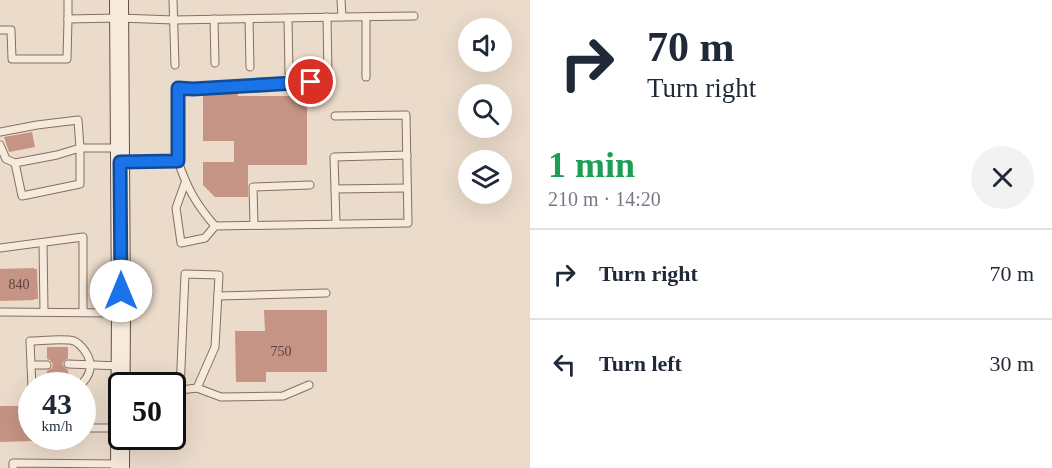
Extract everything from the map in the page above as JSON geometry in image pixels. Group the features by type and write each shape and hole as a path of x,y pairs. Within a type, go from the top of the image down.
{"main road":[{"path":"119,9 121,372"},
{"path":"120,450 120,466"}],"lane":[{"path":"0,30 11,30 12,59 67,59 68,0"},
{"path":"173,0 175,65"},
{"path":"341,0 342,17"},
{"path":"68,19 119,9 174,20 414,16"},
{"path":"366,17 366,77"},
{"path":"288,18 289,73"},
{"path":"327,18 328,76"},
{"path":"214,19 215,63"},
{"path":"249,19 250,68"},
{"path":"215,226 199,208 185,183 178,161 178,88 311,82"},
{"path":"185,183 176,208 181,243 205,238 215,226 408,223 406,115 335,116"},
{"path":"0,132 78,120 80,184 22,196 15,163"},
{"path":"0,145 6,159 15,163 80,148 178,161"},
{"path":"336,224 334,157 406,155"},
{"path":"254,225 253,186 310,186"},
{"path":"335,189 407,188"},
{"path":"0,248 83,237 83,312"},
{"path":"43,243 44,311"},
{"path":"177,372 185,274 219,275 215,347 197,388"},
{"path":"218,296 326,293"},
{"path":"0,312 121,313"},
{"path":"31,372 30,341 69,340 82,347 89,358 91,365 89,372"},
{"path":"68,364 121,366"},
{"path":"31,365 47,365"},
{"path":"186,390 197,388 221,397 283,396 309,385"},
{"path":"13,468 13,463 120,466"}],"building":[{"path":"237,92 238,96 307,96 307,165 248,165 248,197 215,197 203,185 203,162 234,162 234,141 203,141 203,94"},
{"path":"32,132 35,147 9,152 4,137"},
{"path":"0,269 37,269 38,299 0,301"},
{"path":"264,310 327,310 327,372 266,372 266,382 236,382 235,331 265,331"},
{"path":"47,347 68,347 68,358 62,364 68,372 47,372 53,364 47,359"},
{"path":"0,406 18,406 18,441 0,442"}],"route":[{"path":"121,291 120,162 178,161 178,88 311,82"}]}
